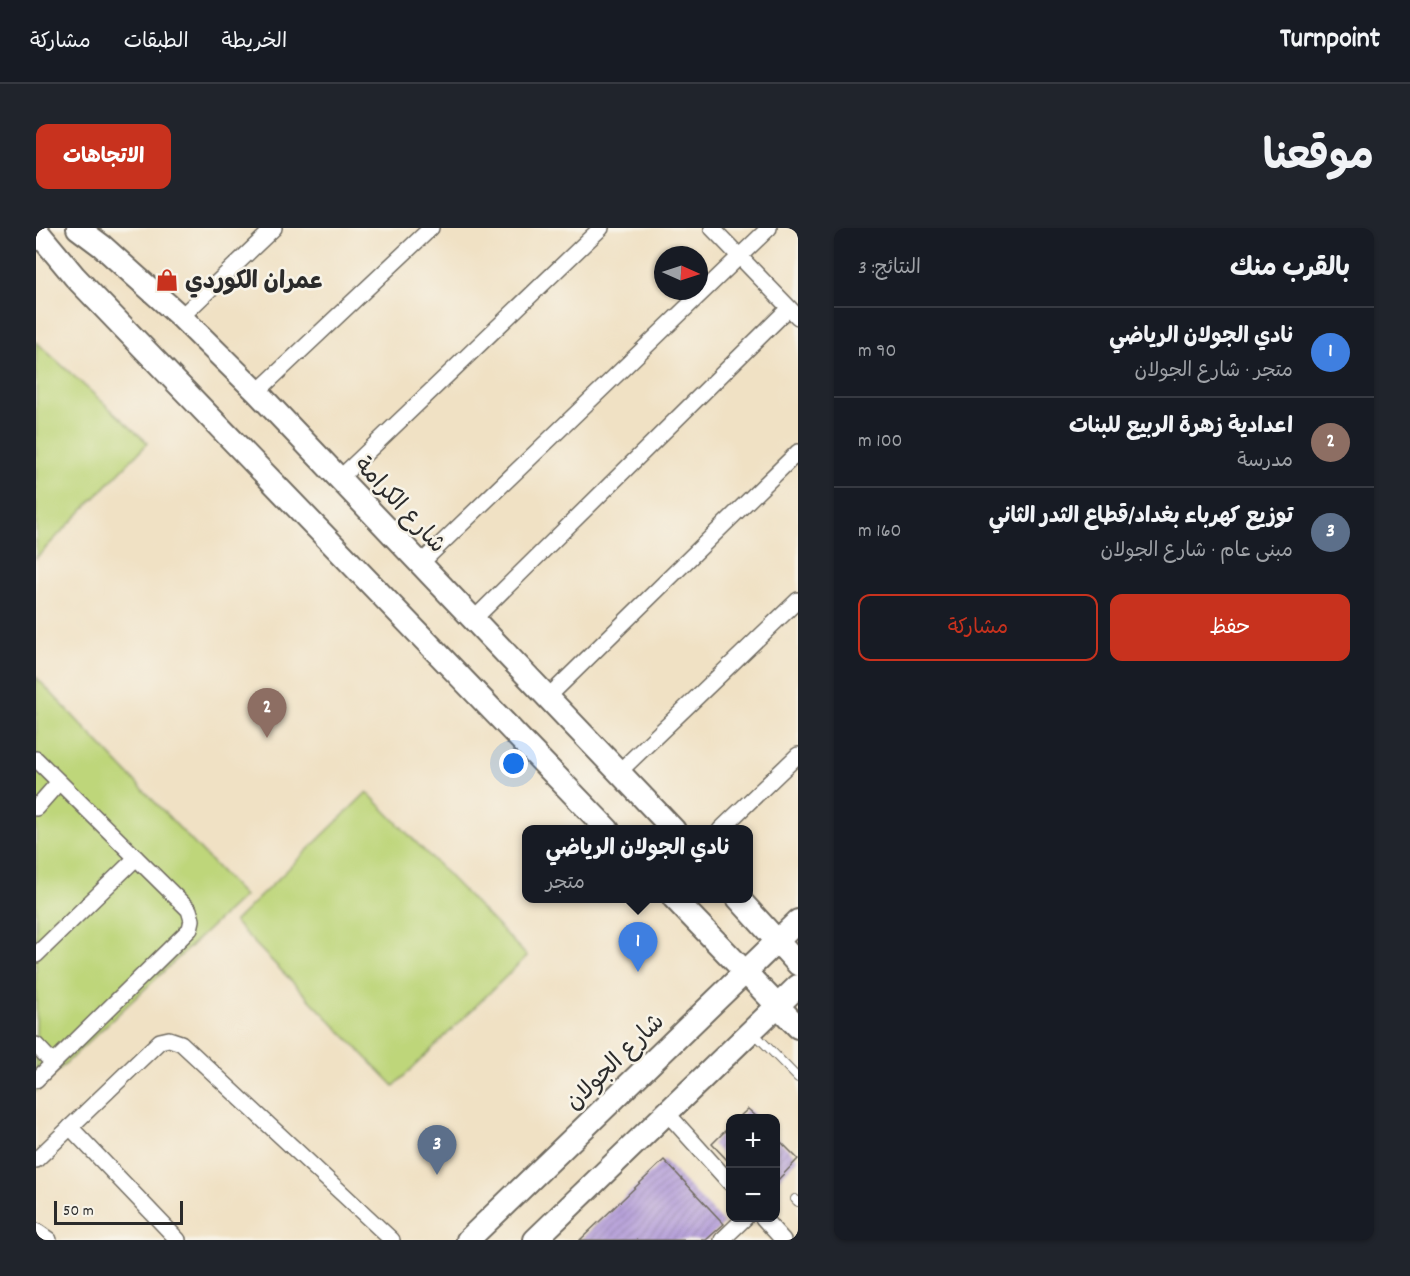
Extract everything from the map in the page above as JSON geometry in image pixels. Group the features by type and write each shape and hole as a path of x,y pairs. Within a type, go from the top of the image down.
{"street":[{"path":"52,249 76,228"},
{"name":"شارع الكرامة","path":"76,228 102,246 181,317 257,392 669,825"},
{"path":"181,317 274,228"},
{"path":"257,392 431,228"},
{"path":"340,477 601,228"},
{"path":"474,619 794,312 712,228"},
{"path":"420,564 769,228"},
{"path":"36,230 75,277 603,825"},
{"path":"548,697 798,452"},
{"path":"620,771 798,600"},
{"path":"725,825 798,755"},
{"path":"36,759 189,910 192,920 190,929 36,1080"},
{"path":"36,808 59,782"},
{"path":"36,955 136,858"},
{"path":"679,903 798,1027"},
{"path":"743,903 798,964"},
{"name":"شارع الجولان","path":"468,1240 798,921"},
{"path":"535,1240 798,986"},
{"path":"36,1160 160,1041 169,1039 181,1043 392,1240"},
{"path":"36,1045 53,1063"},
{"path":"667,1113 726,1179"},
{"path":"70,1127 178,1240"},
{"path":"722,1240 741,1222"},
{"path":"767,1222 783,1240"},
{"path":"36,1231 49,1240"}],"lane":[{"path":"752,1031 798,1078"}],"green space":[{"path":"36,342 148,443 36,558"},
{"path":"36,677 244,896 36,1091"},
{"path":"367,792 527,956 394,1086 234,922"}],"building":[{"path":"748,1109 754,1114 742,1114"},
{"path":"726,1130 726,1159 712,1144"},
{"path":"780,1141 798,1159 780,1178"},
{"path":"664,1160 724,1224 706,1240 580,1240"}],"place":[{"name":"عمران الكوردي","path":"167,280"},
{"name":"اعدادية زهرة الربيع للبنات","path":"267,738"},
{"name":"نادي الجولان الرياضي","path":"638,972"},
{"name":"توزيع كهرباء بغداد/قطاع الثدر الثاني","path":"437,1175"}]}
